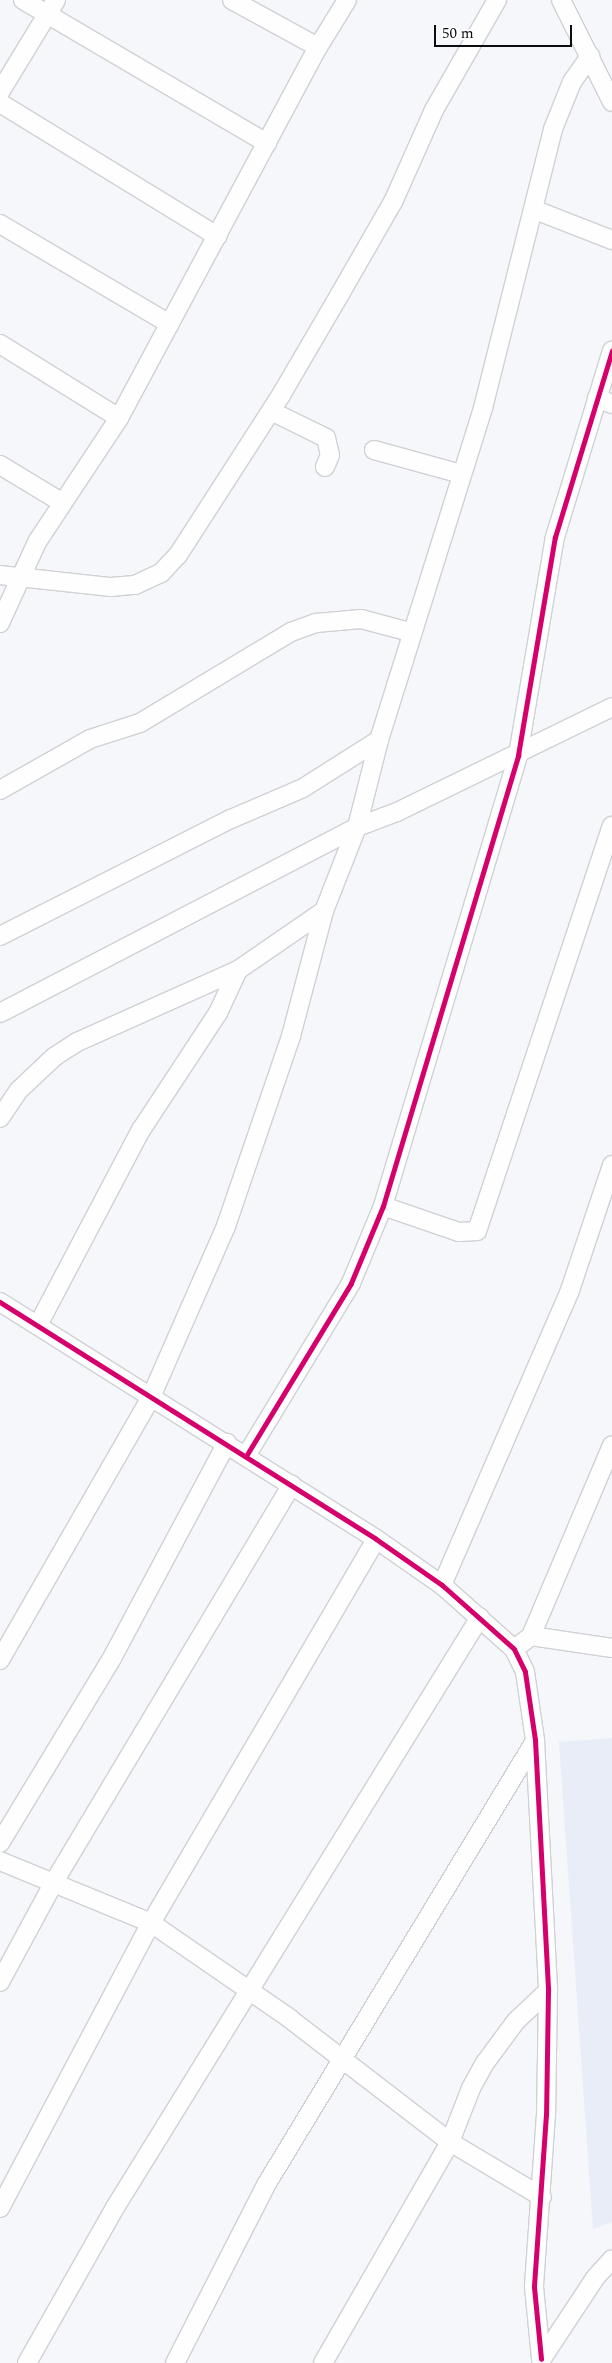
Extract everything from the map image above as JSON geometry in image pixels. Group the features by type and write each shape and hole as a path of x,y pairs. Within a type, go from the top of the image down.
{"street":[{"path":"23,0 267,143"},
{"path":"0,92 56,0"},
{"path":"232,0 318,47"},
{"path":"0,623 22,575 61,502 119,418 318,47 347,0"},
{"path":"0,575 22,575 111,587 149,581 178,555 271,411 392,202 434,110 497,0"},
{"path":"561,0 612,102"},
{"path":"2,1651 151,1397 245,1175 291,1036 324,911 357,827 379,740 410,632 483,408 560,109 590,56"},
{"path":"0,103 217,236"},
{"path":"534,210 612,240"},
{"path":"0,224 170,324"},
{"path":"0,344 119,418"},
{"path":"246,1456 351,1283 383,1206 518,755 555,537 604,401 612,350"},
{"path":"271,411 326,438 330,455 324,467"},
{"path":"374,450 461,474"},
{"path":"0,465 61,502"},
{"path":"0,790 90,739 140,723 291,632 316,623 361,619 410,632"},
{"path":"0,1014 357,827 397,812 518,755 612,707"},
{"path":"0,936 231,819 302,788 379,740"},
{"path":"383,1206 458,1232 477,1231 612,826"},
{"path":"0,1118 19,1090 54,1057 77,1042 238,970 324,911"},
{"path":"38,1325 141,1130 218,1013 238,970"},
{"path":"442,1585 570,1290 612,1164"},
{"path":"0,1302 376,1539 442,1585 514,1649 525,1672 535,1740 548,1991 542,2197 534,2287 540,2361"},
{"path":"0,1843 112,1658 227,1444"},
{"path":"514,1649 531,1636 612,1445"},
{"path":"0,1982 54,1882 292,1485"},
{"path":"0,2208 151,1923 376,1539"},
{"path":"27,2363 116,2206 480,1617"},
{"path":"531,1636 612,1648"},
{"path":"174,2363 266,2185 535,1740"},
{"path":"0,1861 151,1923 248,1990 450,2142 542,2197"},
{"path":"323,2363 450,2142 471,2088 499,2041 548,1991"},
{"path":"540,2361 594,2278 612,2259"}],"shaded area":[{"path":"612,1738 612,2222 593,2229 559,1742"}],"cycle path":[{"path":"246,1456 351,1283 383,1206 518,755 555,537 612,350"},
{"path":"0,1302 376,1539 442,1585 514,1649 525,1672 535,1740 548,1991 546,2114 534,2287 541,2359"}]}
